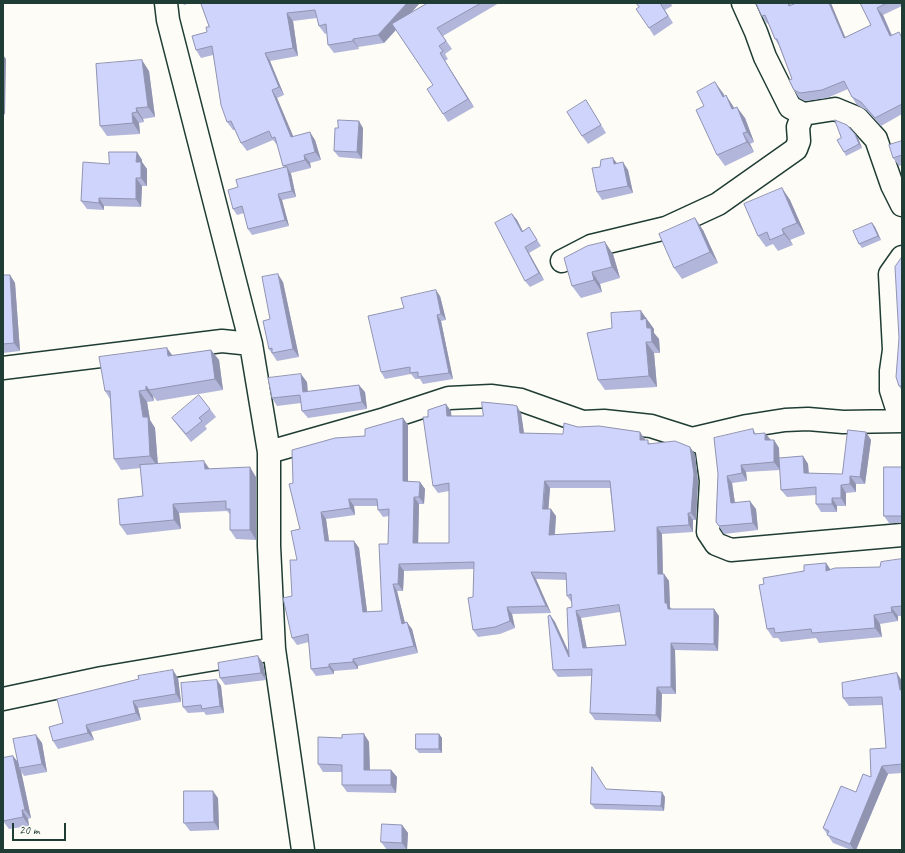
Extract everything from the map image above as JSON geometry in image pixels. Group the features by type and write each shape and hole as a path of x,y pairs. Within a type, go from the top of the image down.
{"street":[{"path":"166,3 170,28 251,344 269,452 270,546 274,649 302,850"},
{"path":"743,3 756,32 764,58 790,107 803,114 835,109 856,118 876,139 892,185 902,205"},
{"path":"562,261 591,246 666,228 718,204 796,150 799,141 798,128 803,114"},
{"path":"692,439 747,426 785,420 808,419 843,422 902,421 891,390 891,372 894,350 890,274 902,257"},
{"path":"3,368 222,341 251,344"},
{"path":"269,452 385,419 449,398 491,396 520,400 583,422 604,421 651,426 706,445 711,481 708,532 716,544 721,547 731,550 902,534"},
{"path":"3,699 102,678 274,649"}],"building":[{"path":"201,3 407,3 378,35 328,45 326,24 319,26 315,10 287,13 293,48 265,53 279,87 272,90 291,137 310,132 315,152 304,155 305,160 283,166 275,137 272,138 269,131 241,143 231,121 227,122 221,105 212,46 196,50 192,36 207,32 206,27 209,27"},
{"path":"428,3 481,3 437,28 446,41 439,46 443,51 440,53 468,99 443,114 427,89 433,85 392,24"},
{"path":"636,3 660,3 668,16 649,28 636,9 639,7"},
{"path":"756,3 788,3 789,6 796,3 829,3 844,38 871,25 860,3 887,3 877,8 890,36 899,32 902,38 902,104 875,118 861,102 852,97 844,81 822,90 800,93 794,90 789,80 792,79 777,39 775,39 765,15 762,16"},
{"path":"142,60 148,107 136,108 137,112 132,113 133,123 100,126 96,64"},
{"path":"715,82 723,97 726,95 732,109 737,107 747,132 743,133 747,142 717,155 696,110 704,106 697,92"},
{"path":"586,100 601,125 582,136 567,112"},
{"path":"338,120 359,121 357,152 334,151 335,128 338,128"},
{"path":"835,120 847,125 855,134 859,144 844,152 837,140 841,138"},
{"path":"902,141 902,155 893,158 889,145"},
{"path":"109,152 137,152 136,162 141,162 141,178 136,178 136,199 99,198 99,203 81,201 83,162 109,164"},
{"path":"613,158 614,164 623,162 628,186 597,192 592,168 600,167 601,160"},
{"path":"287,167 292,191 278,194 285,220 248,229 242,206 233,209 228,190 238,187 236,180"},
{"path":"782,188 797,223 782,229 784,234 770,240 767,232 758,236 744,204"},
{"path":"512,214 522,232 529,227 537,240 525,247 539,273 525,281 495,223"},
{"path":"695,218 710,252 674,268 659,234"},
{"path":"872,223 878,236 859,244 853,231"},
{"path":"605,242 612,267 592,272 594,280 572,286 564,258 587,246"},
{"path":"902,257 902,386 899,386 896,377 899,338 895,267"},
{"path":"278,274 293,349 272,353 272,348 269,349 263,321 270,319 262,277"},
{"path":"3,275 10,275 14,343 3,344"},
{"path":"436,290 441,314 437,315 449,373 418,377 418,372 410,373 410,367 381,372 368,316 404,308 401,298"},
{"path":"641,311 641,320 646,318 647,328 651,328 652,342 646,342 649,376 598,380 587,333 612,328 611,313"},
{"path":"167,348 168,356 211,350 215,379 149,390 146,386 146,390 139,391 143,417 148,417 150,456 114,459 110,391 105,391 99,357"},
{"path":"301,374 303,392 359,385 362,402 302,411 300,395 272,398 268,378"},
{"path":"199,395 210,409 199,418 202,421 186,434 172,418"},
{"path":"482,402 513,405 517,406 520,433 563,434 564,423 578,427 599,426 640,432 640,440 648,440 648,444 675,441 690,447 694,474 691,513 688,513 689,525 657,527 658,574 664,574 665,603 667,603 668,609 714,609 714,644 671,643 671,687 657,687 656,715 590,713 592,669 553,670 548,616 550,615 569,657 567,608 572,607 571,594 567,596 566,573 531,572 546,606 507,607 510,621 495,627 473,630 468,598 473,597 474,562 399,564 398,584 393,584 402,624 407,622 414,646 353,659 353,662 329,664 329,667 311,669 308,634 292,638 283,598 292,596 290,560 297,560 291,531 300,529 289,484 293,483 292,450 335,438 365,436 365,429 403,418 403,481 420,482 419,497 414,497 413,543 449,543 449,483 433,486 423,417 428,417 428,410 446,404 447,416 483,416","holes":["545,481 610,481 615,531 549,535 551,509 543,509","349,499 377,499 378,510 389,509 388,544 379,544 382,611 363,612 354,541 325,541 321,512 350,508","619,605 626,645 583,648 576,611"]},
{"path":"753,429 754,434 765,433 765,440 774,440 774,462 741,465 742,473 727,476 731,503 750,501 753,523 719,526 716,522 718,474 714,438"},
{"path":"848,430 866,432 860,477 850,476 850,484 841,485 841,498 832,498 832,504 816,504 816,487 781,490 779,458 803,456 804,473 842,474"},
{"path":"204,461 205,469 250,467 250,530 230,530 230,509 226,509 226,501 173,504 174,520 120,525 118,499 143,496 140,465"},
{"path":"884,467 902,467 902,516 884,516"},
{"path":"902,559 902,606 891,607 892,612 874,615 875,628 812,633 811,629 775,633 774,628 767,629 759,585 764,584 763,578 804,571 804,565 826,563 826,571 835,568 880,567 881,562"},
{"path":"258,656 261,673 220,678 218,663"},
{"path":"173,670 176,694 133,701 136,713 86,725 88,733 53,741 49,727 63,723 57,699 139,679 138,676"},
{"path":"897,673 900,690 902,690 902,764 882,766 850,844 827,835 829,831 823,828 841,786 856,792 863,774 871,777 870,749 886,748 882,697 843,698 842,683"},
{"path":"217,680 220,706 202,709 201,705 183,707 181,683"},
{"path":"364,734 364,770 391,770 391,785 342,785 342,765 318,764 318,737 342,738 342,735"},
{"path":"416,734 439,734 439,749 416,749"},
{"path":"36,735 42,764 19,768 13,739"},
{"path":"13,756 25,810 22,810 23,817 3,821 3,758"},
{"path":"592,767 606,789 662,792 661,806 591,804"},
{"path":"184,791 213,791 214,822 184,823"},
{"path":"382,824 402,825 402,843 381,842"}]}
